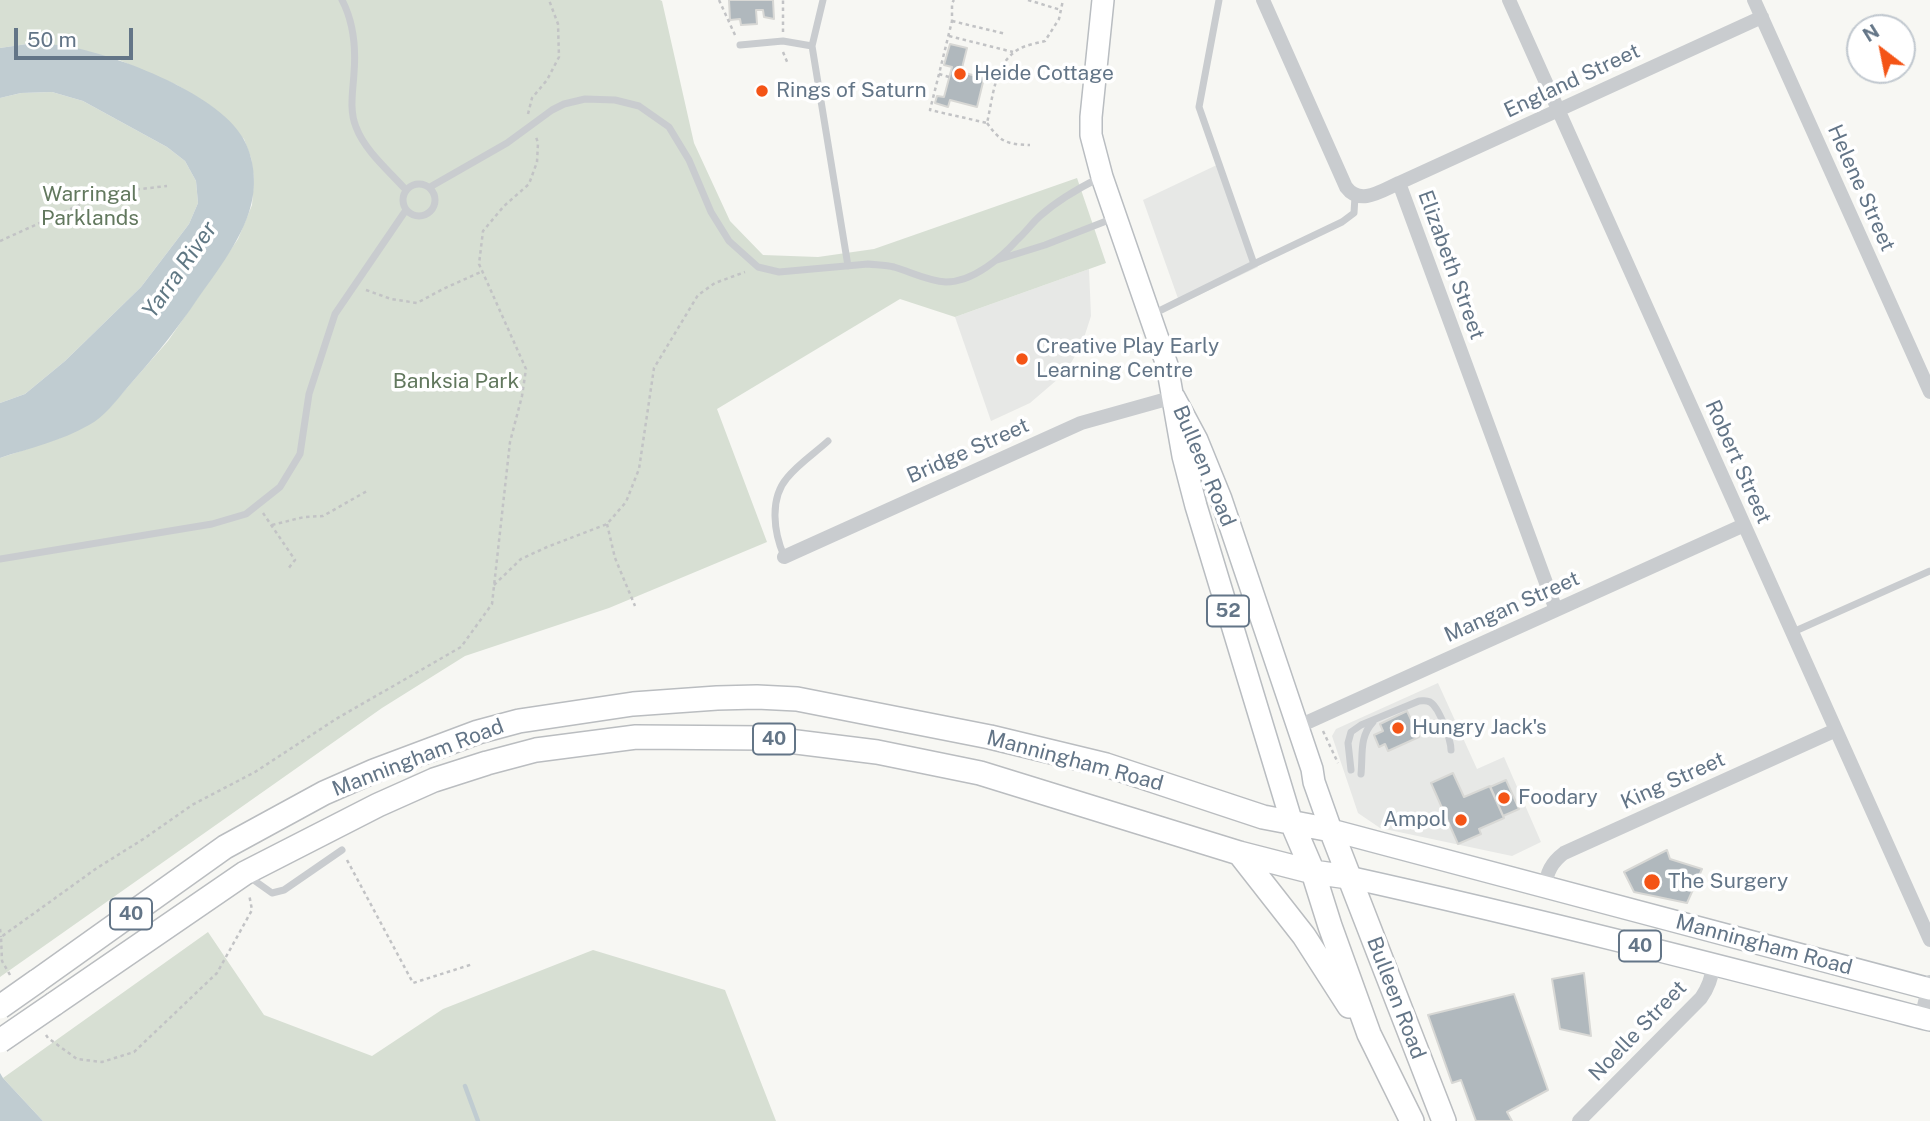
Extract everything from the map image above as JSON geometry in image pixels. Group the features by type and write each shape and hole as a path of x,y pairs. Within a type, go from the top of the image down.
{"highway":[{"name":"Manningham Road","path":"26,982 225,847 324,793 478,732 519,721 632,704 717,698 797,699 990,737 1106,765 1263,817 1331,830"},
{"path":"716,737 717,698"},
{"name":"Manningham Road","path":"245,873 378,805 434,780 487,763 536,750 636,737 716,737 764,738 877,752 980,774 1238,853 1313,873 1348,877"},
{"name":"Bulleen Road","path":"1292,822 1313,873 1369,1034 1412,1121"},
{"name":"Bulleen Road","path":"1331,830 1444,1121"},
{"name":"Bulleen Road","path":"1238,853 1304,936 1369,1034"},
{"name":"40","path":"0,1041 245,873"},
{"name":"40","path":"0,1007 26,982"}],"main road":[{"name":"52","path":"1103,0 1091,135 1115,217 1167,365 1174,397"},
{"name":"Bulleen Road","path":"1174,397 1197,440 1221,499 1331,830"},
{"name":"Bulleen Road","path":"1174,397 1196,506 1292,822"},
{"name":"Manningham Road","path":"1331,830 1929,986"},
{"name":"Manningham Road","path":"1348,877 1714,964 1925,1019"}],"street":[{"path":"1263,0 1346,187 1355,196"},
{"name":"Robert Street","path":"1509,0 1930,940"},
{"name":"Helene Street","path":"1754,0 1930,392"},
{"name":"England Street","path":"1399,183 1762,17"},
{"name":"Elizabeth Street","path":"1355,196 1369,196 1399,183 1556,610"},
{"name":"Bridge Street","path":"784,557 1081,423 1174,397"},
{"name":"Mangan Street","path":"1297,727 1744,525"},
{"name":"King Street","path":"1546,886 1546,875 1552,864 1564,853 1836,730"},
{"name":"Noelle Street","path":"1579,1121 1701,998 1712,978 1714,964"},
{"path":"1925,1019 1929,986"}],"lane":[{"path":"342,0 348,10 355,42 351,104 356,127 371,152 406,190"},
{"path":"823,0 812,46 848,266"},
{"path":"1219,0 1199,107 1254,264"},
{"path":"740,45 783,41 812,46"},
{"path":"430,187 507,144 531,124 564,104 585,99 615,100 639,106 669,127 689,160 711,212 729,241 758,267 779,272 868,264 893,267 945,282 969,277 995,261 1038,217 1062,198 1102,177"},
{"path":"415,184 430,187 435,196 431,212 421,216 411,214 403,200 406,190 415,184"},
{"path":"1150,316 1342,222 1354,213 1355,196"},
{"path":"0,559 212,524 246,514 280,487 300,454 309,394 335,314 407,210"},
{"path":"995,261 1045,245 1115,217"},
{"path":"784,557 775,528 778,495 786,478 828,441"},
{"path":"1792,632 1930,571"},
{"path":"1351,770 1348,743 1350,732 1361,724 1419,701 1428,701 1435,706 1451,741 1451,750"},
{"path":"1362,774 1363,738 1365,731 1376,719"},
{"path":"245,873 272,893 284,890 342,850"}],"path":[{"path":"1,937 192,804 255,772 336,719 461,647 492,604 510,442 526,369 480,264 483,231 504,206 528,184 537,162 538,142 528,114 532,98 547,80 559,57 558,24 549,0"},
{"path":"719,0 740,45"},
{"path":"954,0 949,36 930,110 987,123 998,138 1013,145 1030,145"},
{"path":"1028,0 1061,10"},
{"path":"987,123 999,71 1005,61 1020,48 1045,41 1059,19 1063,0"},
{"path":"952,21 1006,34"},
{"path":"949,36 1015,52"},
{"path":"939,74 949,77"},
{"path":"0,241 106,193 167,186"},
{"path":"494,585 521,559 607,524 626,502 639,468 654,368 698,295 715,283 758,267"},
{"path":"355,284 371,293 417,303 483,271"},
{"path":"272,525 304,517 323,516 367,491"},
{"path":"258,504 295,560 288,569"},
{"path":"607,524 615,558 635,606"},
{"path":"1317,718 1342,770"},
{"path":"342,850 413,983 473,964"},
{"path":"41,1027 48,1038 77,1059 102,1062 134,1052 217,972 252,910 245,873"},
{"path":"0,929 2,961 26,982"}],"shaded area":[{"path":"1221,163 1258,267 1180,304 1143,200"},
{"name":"Creative Play Early Learning Centre","path":"1089,269 1091,316 1082,344 1065,373 1030,403 991,421 955,317"},
{"path":"1438,683 1477,769 1504,757 1541,842 1512,856 1380,828 1358,813 1332,736 1336,729"}],"green space":[{"name":"Banksia Park","path":"0,0 660,0 694,143 730,221 763,255 818,257 874,249 1077,178 1106,263 955,317 900,299 717,409 767,542 609,608 465,656 382,708 0,977 0,458 60,438 111,406 168,341 238,239 252,205 254,179 251,158 244,139 211,106 177,85 119,60 27,44 0,48"},
{"name":"Warringal Parklands","path":"52,92 83,101 167,147 185,161 196,181 198,203 189,224 141,287 65,361 25,394 0,403 0,98 21,93"},
{"path":"208,932 264,1015 372,1056 443,1009 593,950 725,990 776,1121 43,1121 3,1078"}],"water":[{"name":"Yarra River","path":"27,44 59,45 106,56 133,65 187,90 230,121 243,138 252,162 254,188 247,219 225,259 175,330 110,408 79,431 0,458 0,403 25,394 65,361 141,287 189,224 198,203 196,181 185,161 167,147 83,101 52,92 21,93 0,98 0,48"},
{"path":"0,1073 3,1078 43,1121 0,1121"}],"building":[{"path":"729,0 773,0 774,19 764,17 763,10 756,10 757,24 741,25 740,19 730,20"},
{"name":"Heide Cottage","path":"950,44 967,48 961,72 984,78 977,107 950,100 948,107 935,103 937,96 944,97 952,67 944,65"},
{"name":"Hungry Jack's","path":"1407,711 1419,737 1388,751 1385,744 1379,747 1374,735 1383,731 1380,724"},
{"path":"1453,773 1464,797 1490,786 1504,818 1479,829 1481,834 1458,844 1431,783"},
{"name":"Foodary","path":"1506,780 1519,809 1503,816 1490,787"},
{"path":"1667,850 1670,859 1702,869 1687,903 1634,892 1624,872"},
{"path":"1584,973 1591,1036 1560,1029 1552,979"},
{"path":"1514,994 1548,1090 1507,1112 1512,1121 1476,1121 1461,1080 1452,1083 1428,1015"}],"waterway":[{"path":"465,1086 478,1121"}],"place":[{"name":"Heide Cottage","path":"960,74"},
{"name":"Rings of Saturn","path":"762,91"},
{"name":"Creative Play Early Learning Centre","path":"1022,359"},
{"name":"Hungry Jack's","path":"1398,728"},
{"name":"Foodary","path":"1504,798"},
{"name":"Ampol","path":"1461,820"},
{"name":"The Surgery","path":"1652,882"}]}
